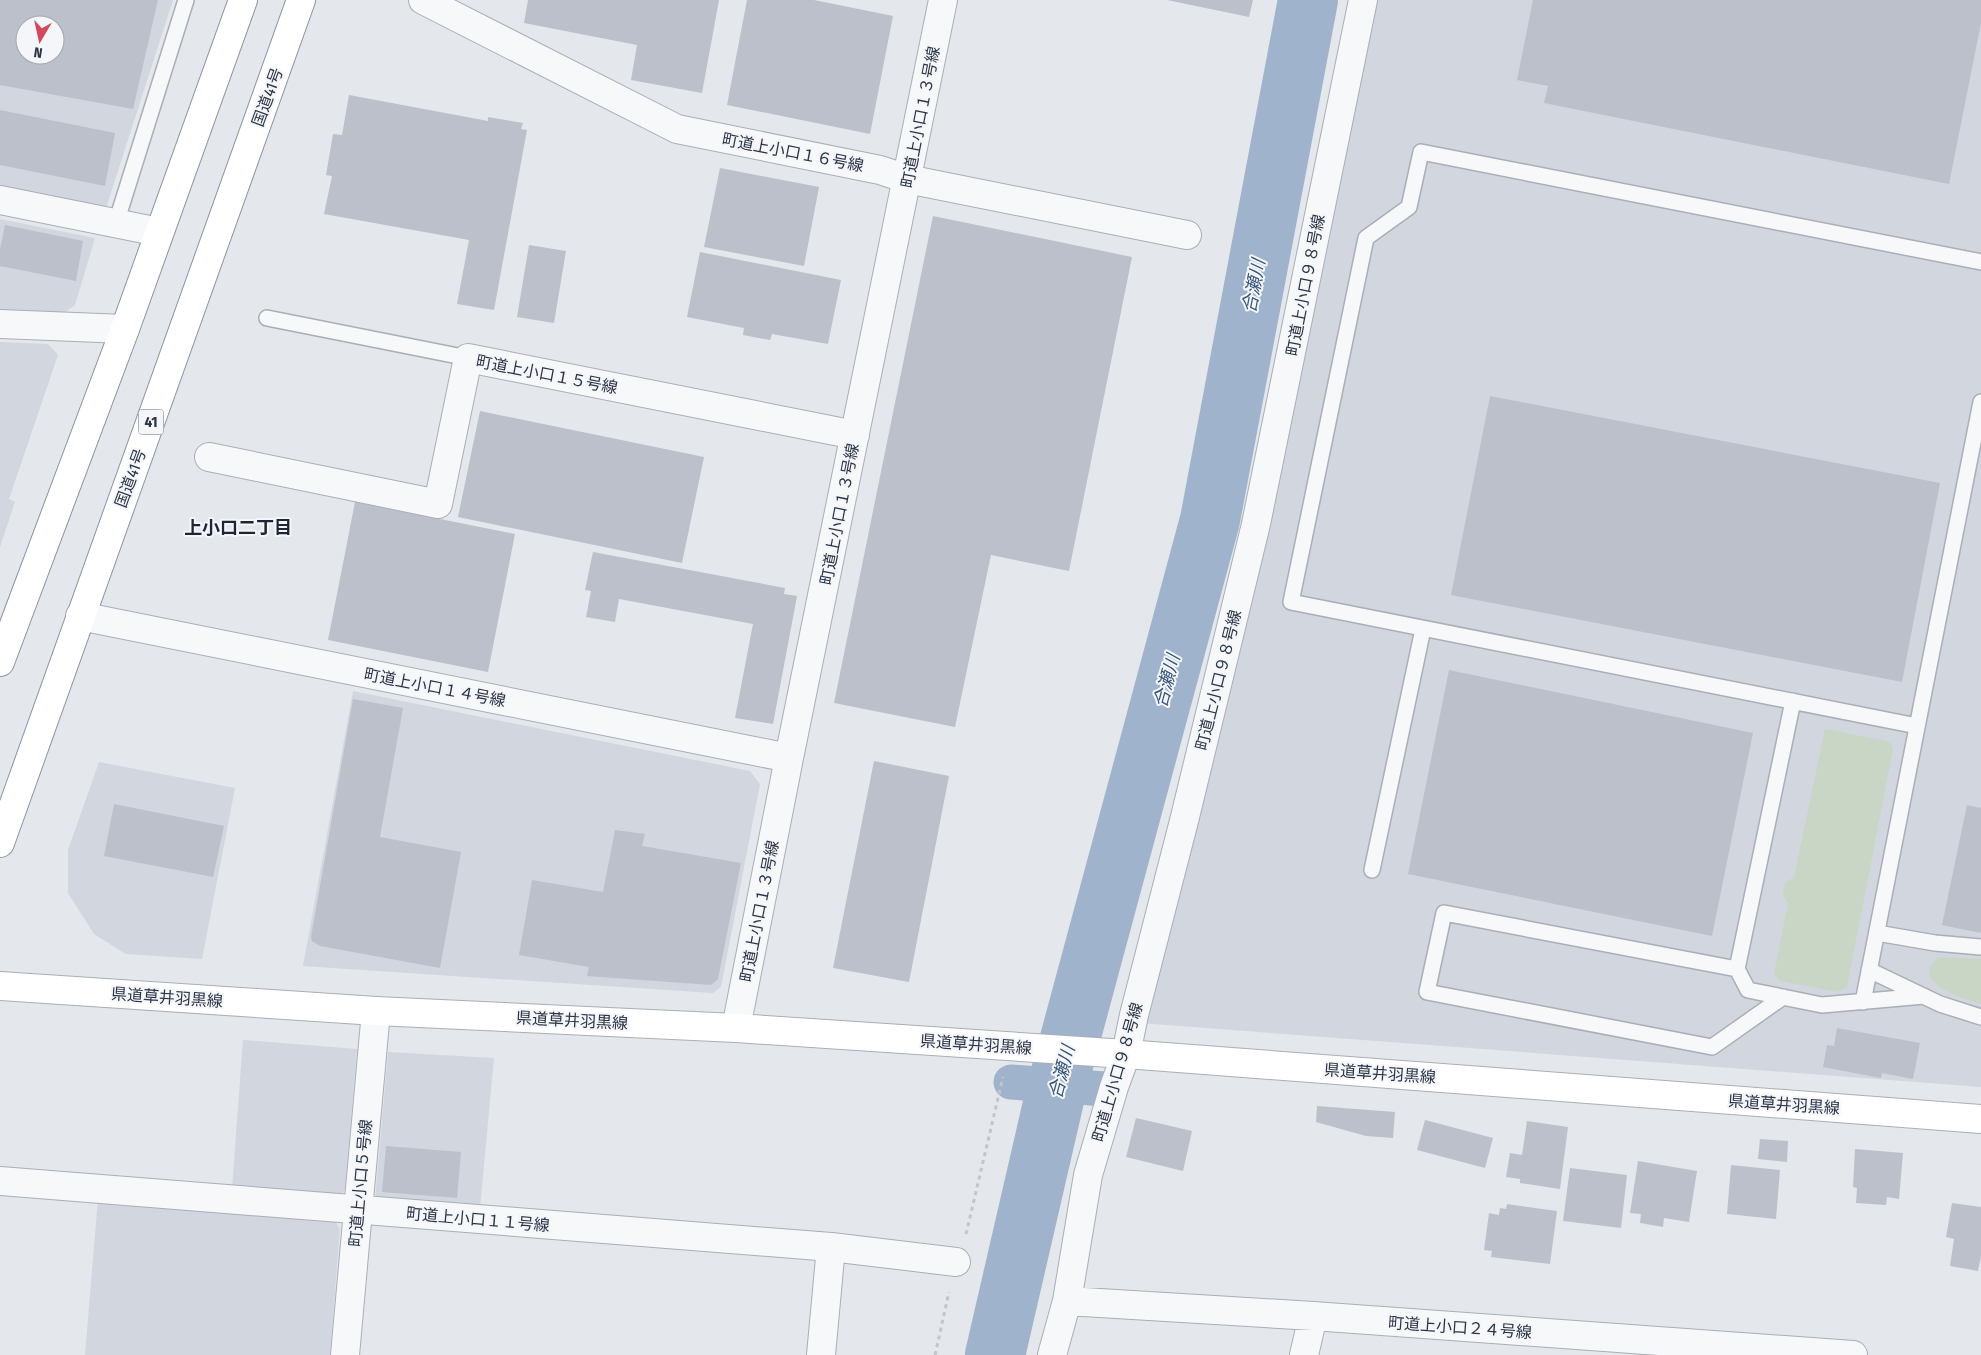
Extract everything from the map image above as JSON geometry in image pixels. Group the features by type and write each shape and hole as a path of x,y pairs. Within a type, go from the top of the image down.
{"main road":[{"path":"2,653 125,329 243,0"},
{"name":"国道41号","path":"0,843 301,0"},
{"name":"県道草井羽黒線","path":"0,986 376,1011 736,1028 1126,1054 1981,1119"}],"street":[{"name":"町道上小口１６号線","path":"423,0 677,129 880,170 907,179 1187,235"},
{"name":"町道上小口１３号線","path":"736,1028 943,0"},
{"name":"町道上小口９８号線","path":"1052,1355 1067,1301 1088,1176 1126,1054 1134,1015 1185,817 1256,524 1363,0"},
{"path":"0,200 159,232"},
{"path":"0,324 125,329"},
{"name":"町道上小口１５号線","path":"210,457 438,504 468,358 855,435"},
{"name":"町道上小口１４号線","path":"80,616 789,758"},
{"name":"町道上小口５号線","path":"345,1355 376,1011"},
{"name":"町道上小口１１号線","path":"0,1181 831,1247 956,1262"},
{"path":"821,1355 831,1247"},
{"name":"町道上小口２４号線","path":"1067,1301 1313,1316 1853,1355"},
{"path":"1304,1355 1313,1316"}],"lane":[{"path":"116,223 186,0"},
{"path":"1917,726 1292,602 1366,238 1409,207 1421,152 1981,262"},
{"path":"267,318 468,358"},
{"path":"1863,1002 1981,402"},
{"path":"1372,870 1423,629"},
{"path":"1793,702 1737,969 1748,990 1822,1006 1924,996"},
{"path":"1737,969 1444,913 1427,992 1712,1048 1783,997"},
{"path":"1877,933 1935,944 1981,947"},
{"path":"1869,970 1940,1004 1981,1017"}],"path":[{"path":"935,1355 956,1262 963,1245 1010,1047"}],"shaded area":[{"path":"0,0 173,0 106,208 0,185"},
{"path":"1372,0 1981,0 1981,1087 1140,1023"},
{"path":"0,219 95,238 75,305 64,313 0,310"},
{"path":"0,342 48,344 58,355 9,499 15,502 0,547"},
{"path":"353,691 750,771 760,784 721,987 713,993 303,966"},
{"path":"99,762 235,788 202,959 126,954 94,934 68,893 68,850"},
{"path":"243,1040 357,1049 345,1190 340,1196 232,1188"},
{"path":"388,1052 494,1058 480,1208 375,1200"},
{"path":"98,1199 332,1216 340,1229 330,1355 85,1355"}],"green space":[{"path":"1825,729 1887,741 1893,749 1847,987 1839,992 1780,981 1774,973 1788,903 1783,895 1785,883 1794,877"},
{"path":"1939,957 1981,959 1981,1004 1951,994 1933,982 1930,974 1931,966"}],"building":[{"path":"0,0 158,0 133,109 0,85"},
{"path":"528,0 719,0 702,93 631,80 637,45 524,23"},
{"path":"747,0 814,0 893,16 870,134 727,105"},
{"path":"1167,0 1253,0 1249,17"},
{"path":"1533,0 1981,0 1981,23 1949,184 1544,103 1548,86 1517,80"},
{"path":"349,95 488,121 488,117 523,123 521,129 527,130 494,310 457,304 469,240 324,214 332,176 326,175 333,134 342,135"},
{"path":"0,110 115,133 105,186 0,165"},
{"path":"720,168 819,187 804,266 704,247"},
{"path":"933,216 1132,257 1069,571 991,555 955,727 834,703"},
{"path":"5,225 83,241 76,281 0,266 0,249"},
{"path":"529,245 566,251 554,323 517,317"},
{"path":"700,252 841,280 828,344 772,334 770,340 743,335 744,328 687,317"},
{"path":"1490,396 1940,483 1902,682 1451,595"},
{"path":"480,411 704,457 682,563 458,517"},
{"path":"355,502 515,534 488,672 328,640"},
{"path":"593,552 785,588 784,594 797,596 773,724 735,718 753,624 619,599 615,622 586,617 591,591 585,590"},
{"path":"1449,670 1753,733 1712,936 1408,874"},
{"path":"353,699 403,708 380,837 461,852 440,968 320,946 312,941 311,937"},
{"path":"874,761 949,776 909,982 833,968"},
{"path":"114,804 224,826 213,877 104,856"},
{"path":"1967,805 1981,808 1981,933 1942,925"},
{"path":"615,830 645,834 642,846 741,863 718,979 711,985 587,976 589,967 519,955 532,880 603,892"},
{"path":"1837,1028 1920,1043 1913,1079 1882,1073 1881,1078 1823,1067 1827,1045 1834,1046"},
{"path":"1317,1106 1395,1112 1393,1138 1366,1136 1316,1122"},
{"path":"1136,1118 1192,1131 1183,1171 1126,1157"},
{"path":"1425,1120 1493,1138 1485,1168 1417,1150"},
{"path":"1527,1121 1568,1127 1560,1189 1520,1183 1520,1179 1506,1177 1510,1153 1522,1155"},
{"path":"1760,1139 1788,1141 1787,1162 1758,1159"},
{"path":"386,1146 461,1152 457,1198 382,1192"},
{"path":"1855,1149 1903,1153 1899,1199 1887,1197 1886,1205 1856,1203 1857,1188 1853,1187"},
{"path":"1638,1161 1697,1171 1689,1222 1664,1218 1663,1227 1640,1223 1641,1214 1630,1213"},
{"path":"1731,1165 1780,1170 1776,1219 1727,1214"},
{"path":"1570,1168 1627,1175 1621,1228 1563,1221"},
{"path":"1952,1203 1981,1207 1981,1256 1978,1271 1950,1266 1954,1239 1946,1237"},
{"path":"1507,1204 1557,1211 1550,1264 1491,1257 1492,1251 1484,1250 1489,1213 1499,1215 1500,1208 1506,1209"}],"waterway":[{"name":"合瀬川","path":"995,1355 1056,1091 1210,520 1308,0"},
{"name":"合瀬川","path":"1011,1082 1105,1089"}],"district":[{"name":"上小口二丁目","path":"238,528"}]}
